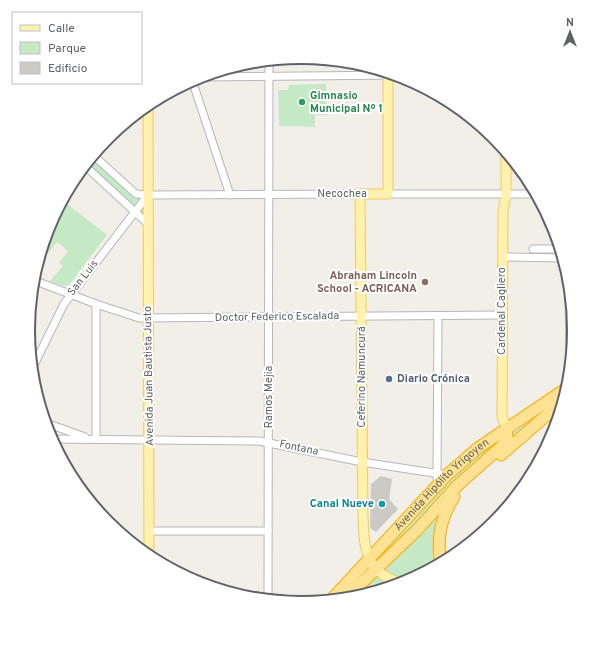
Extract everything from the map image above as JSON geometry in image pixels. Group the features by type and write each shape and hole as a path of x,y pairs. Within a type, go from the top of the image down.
{"highway":[{"name":"Avenida Hipólito Yrigoyen","path":"338,593 436,486 442,475 506,428 559,393"},
{"path":"440,556 440,531 444,514 454,497 462,488 555,408"},
{"path":"355,590 417,530 457,486 503,445 507,437 506,428"}],"main road":[{"path":"388,78 388,194"},
{"name":"Avenida Juan Bautista Justo","path":"148,112 147,223 150,440 149,548"},
{"name":"Cardenal Cagliero","path":"506,160 506,194 503,212 502,315 502,416 506,428"},
{"name":"Necochea","path":"360,194 388,194"},
{"name":"Ceferino Namuncurá","path":"360,194 364,540 365,550 376,570"},
{"path":"376,570 391,579"}],"street":[{"name":"Ramos Mejia","path":"268,593 269,66"},
{"path":"219,77 374,74"},
{"path":"194,86 230,195"},
{"name":"Necochea","path":"97,159 136,194 360,194"},
{"path":"89,170 147,223"},
{"name":"Necochea","path":"388,194 529,194"},
{"name":"San Luis","path":"37,359 70,294 148,195"},
{"path":"533,249 554,248"},
{"path":"503,257 557,258"},
{"name":"Doctor Federico Escalada","path":"39,282 96,304 139,318 502,315"},
{"path":"53,426 93,440 96,304"},
{"path":"438,316 442,475"},
{"name":"Fontana","path":"59,439 259,441 362,462 442,475"},
{"path":"150,531 268,531"}],"green space":[{"name":"Gimnasio Municipal Nº 1","path":"326,84 327,115 315,115 315,127 279,126 278,90 288,90 289,85"},
{"path":"97,159 136,194 148,195 147,223 89,170"},
{"path":"67,204 107,235 69,285 64,286 50,281 63,266 59,263 68,251 57,242 45,257 55,228"},
{"path":"559,394 558,398 530,428 499,457 468,482 449,505 442,555 419,568 387,581 338,593 447,475"}],"building":[{"name":"Canal Nueve","path":"381,476 392,479 389,499 398,509 376,532 370,528 371,484"}],"place":[{"name":"Gimnasio Municipal Nº 1","path":"302,102"},
{"name":"Abraham Lincoln School - ACRICANA","path":"425,282"},
{"name":"Diario Crónica","path":"389,379"},
{"name":"Canal Nueve","path":"382,504"}]}
